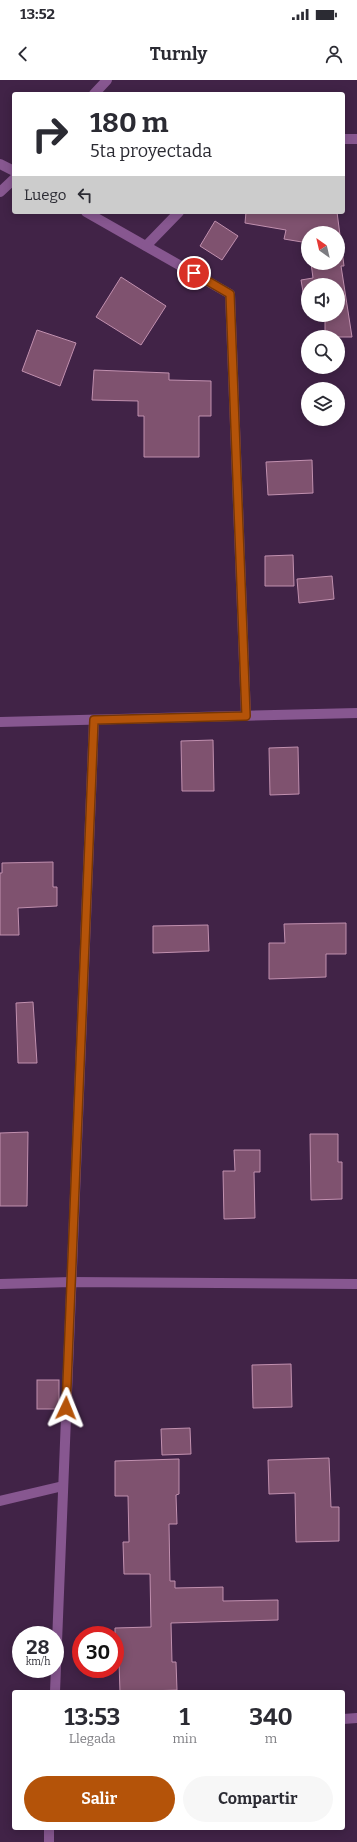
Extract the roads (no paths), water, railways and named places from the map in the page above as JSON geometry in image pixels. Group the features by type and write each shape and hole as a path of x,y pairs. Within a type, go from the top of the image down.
{"street":[{"path":"96,92 107,80"},
{"path":"345,139 357,139"},
{"path":"0,164 12,170"},
{"path":"0,192 12,181"},
{"path":"90,214 230,294 246,716"},
{"path":"146,246 177,214"},
{"path":"0,722 357,713"},
{"path":"55,1690 94,720"},
{"path":"0,1284 71,1282 357,1284"},
{"path":"0,1501 63,1486"},
{"path":"345,1719 357,1718"},
{"path":"48,1842 49,1830"}]}
